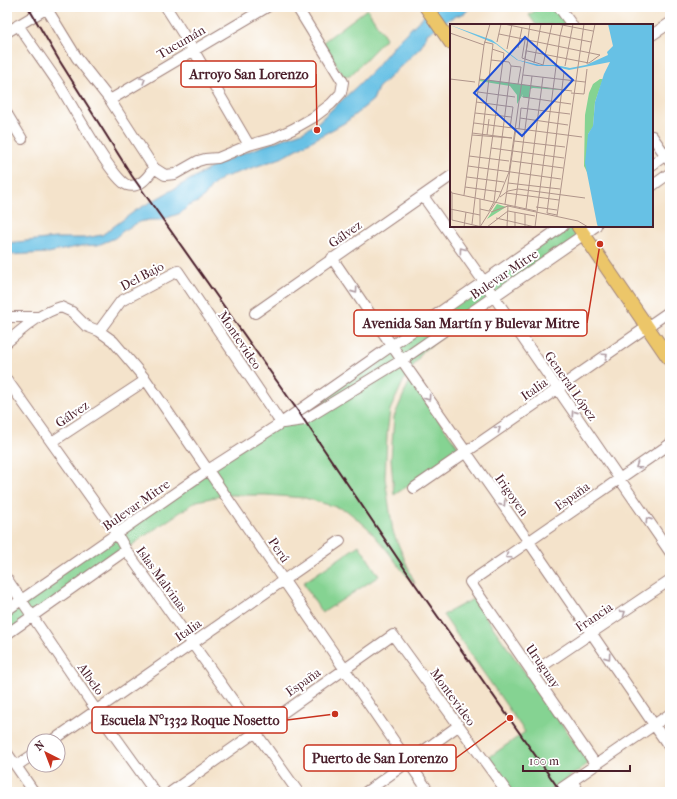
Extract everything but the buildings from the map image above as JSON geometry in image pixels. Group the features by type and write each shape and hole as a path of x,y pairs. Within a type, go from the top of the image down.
{"main road":[{"path":"426,7 450,42"},
{"path":"581,230 670,360"}],"street":[{"path":"166,7 194,51 249,145"},
{"name":"Tucumán","path":"110,100 266,7"},
{"path":"7,32 48,8 77,58 110,100 154,168 165,175 175,174 198,161 218,158 249,145 274,138 287,132 314,117 331,104 341,93 343,82 296,7"},
{"path":"559,7 571,24"},
{"path":"653,34 670,23"},
{"path":"18,25 60,86 112,171 119,179 127,185 134,186 143,181 154,168"},
{"path":"7,114 22,139"},
{"path":"653,137 669,157 653,165"},
{"path":"653,185 670,173"},
{"name":"Gálvez","path":"255,313 450,177"},
{"name":"General López","path":"423,196 494,296 670,552"},
{"name":"Bulevar Mitre","path":"7,610 208,470 281,423 393,346 562,227"},
{"name":"Bulevar Mitre","path":"281,423 304,420 402,360 494,296 581,230 592,227"},
{"name":"Irigoyen","path":"332,258 670,748"},
{"name":"Del Bajo","path":"98,331 121,301 178,271"},
{"name":"Montevideo","path":"178,271 281,423"},
{"path":"7,342 39,317 51,310 61,307 72,312 86,326 98,331"},
{"name":"Italia","path":"414,488 670,312"},
{"path":"7,316 39,317"},
{"name":"Perú","path":"98,331 113,341 146,380 429,792"},
{"name":"Islas Malvinas","path":"7,380 298,792"},
{"name":"Gálvez","path":"52,442 146,380"},
{"name":"España","path":"470,582 670,444"},
{"name":"Italia","path":"63,733 340,541"},
{"path":"7,634 126,550"},
{"name":"Albelo","path":"7,579 96,710 155,792"},
{"name":"Francia","path":"532,673 670,580"},
{"name":"Uruguay","path":"470,582 596,764"},
{"name":"Montevideo","path":"393,635 507,792"},
{"name":"España","path":"171,792 393,635"},
{"path":"556,792 670,714"},
{"path":"366,792 458,726"},
{"path":"7,753 34,792"},
{"path":"16,766 26,759"},
{"path":"572,781 579,792"}],"green space":[{"path":"540,7 556,7 567,24 535,24 529,15"},
{"path":"367,9 386,38 350,76 344,77 323,42"},
{"path":"562,227 595,227 423,351 403,382 390,410 387,434 385,478 393,532 415,584 367,527 346,510 305,498 266,495 225,495 197,501 146,535 7,634 7,610"},
{"path":"410,380 461,451 394,495 391,459 394,417"},
{"path":"359,545 379,576 322,613 303,583"},
{"path":"473,599 589,763 549,792 513,792 488,758 525,732 443,615"}],"water":[{"path":"433,7 471,7 465,13 451,18 427,34 421,47 378,88 373,100 346,122 281,158 222,178 212,186 204,197 198,202 188,206 181,213 161,220 139,222 123,231 115,238 98,245 81,246 48,253 7,255 7,243 56,238 85,238 102,235 135,211 216,165 241,154 302,132 316,124 376,67 398,41"}],"railway":[{"path":"28,7 59,60 132,176 298,411 415,584 561,792"}],"place":[{"name":"Arroyo San Lorenzo","path":"317,130"},
{"name":"Avenida San Martín y Bulevar Mitre","path":"600,244"},
{"name":"Escuela N°1332 Roque Nosetto","path":"335,714"},
{"name":"Puerto de San Lorenzo","path":"510,718"}]}
